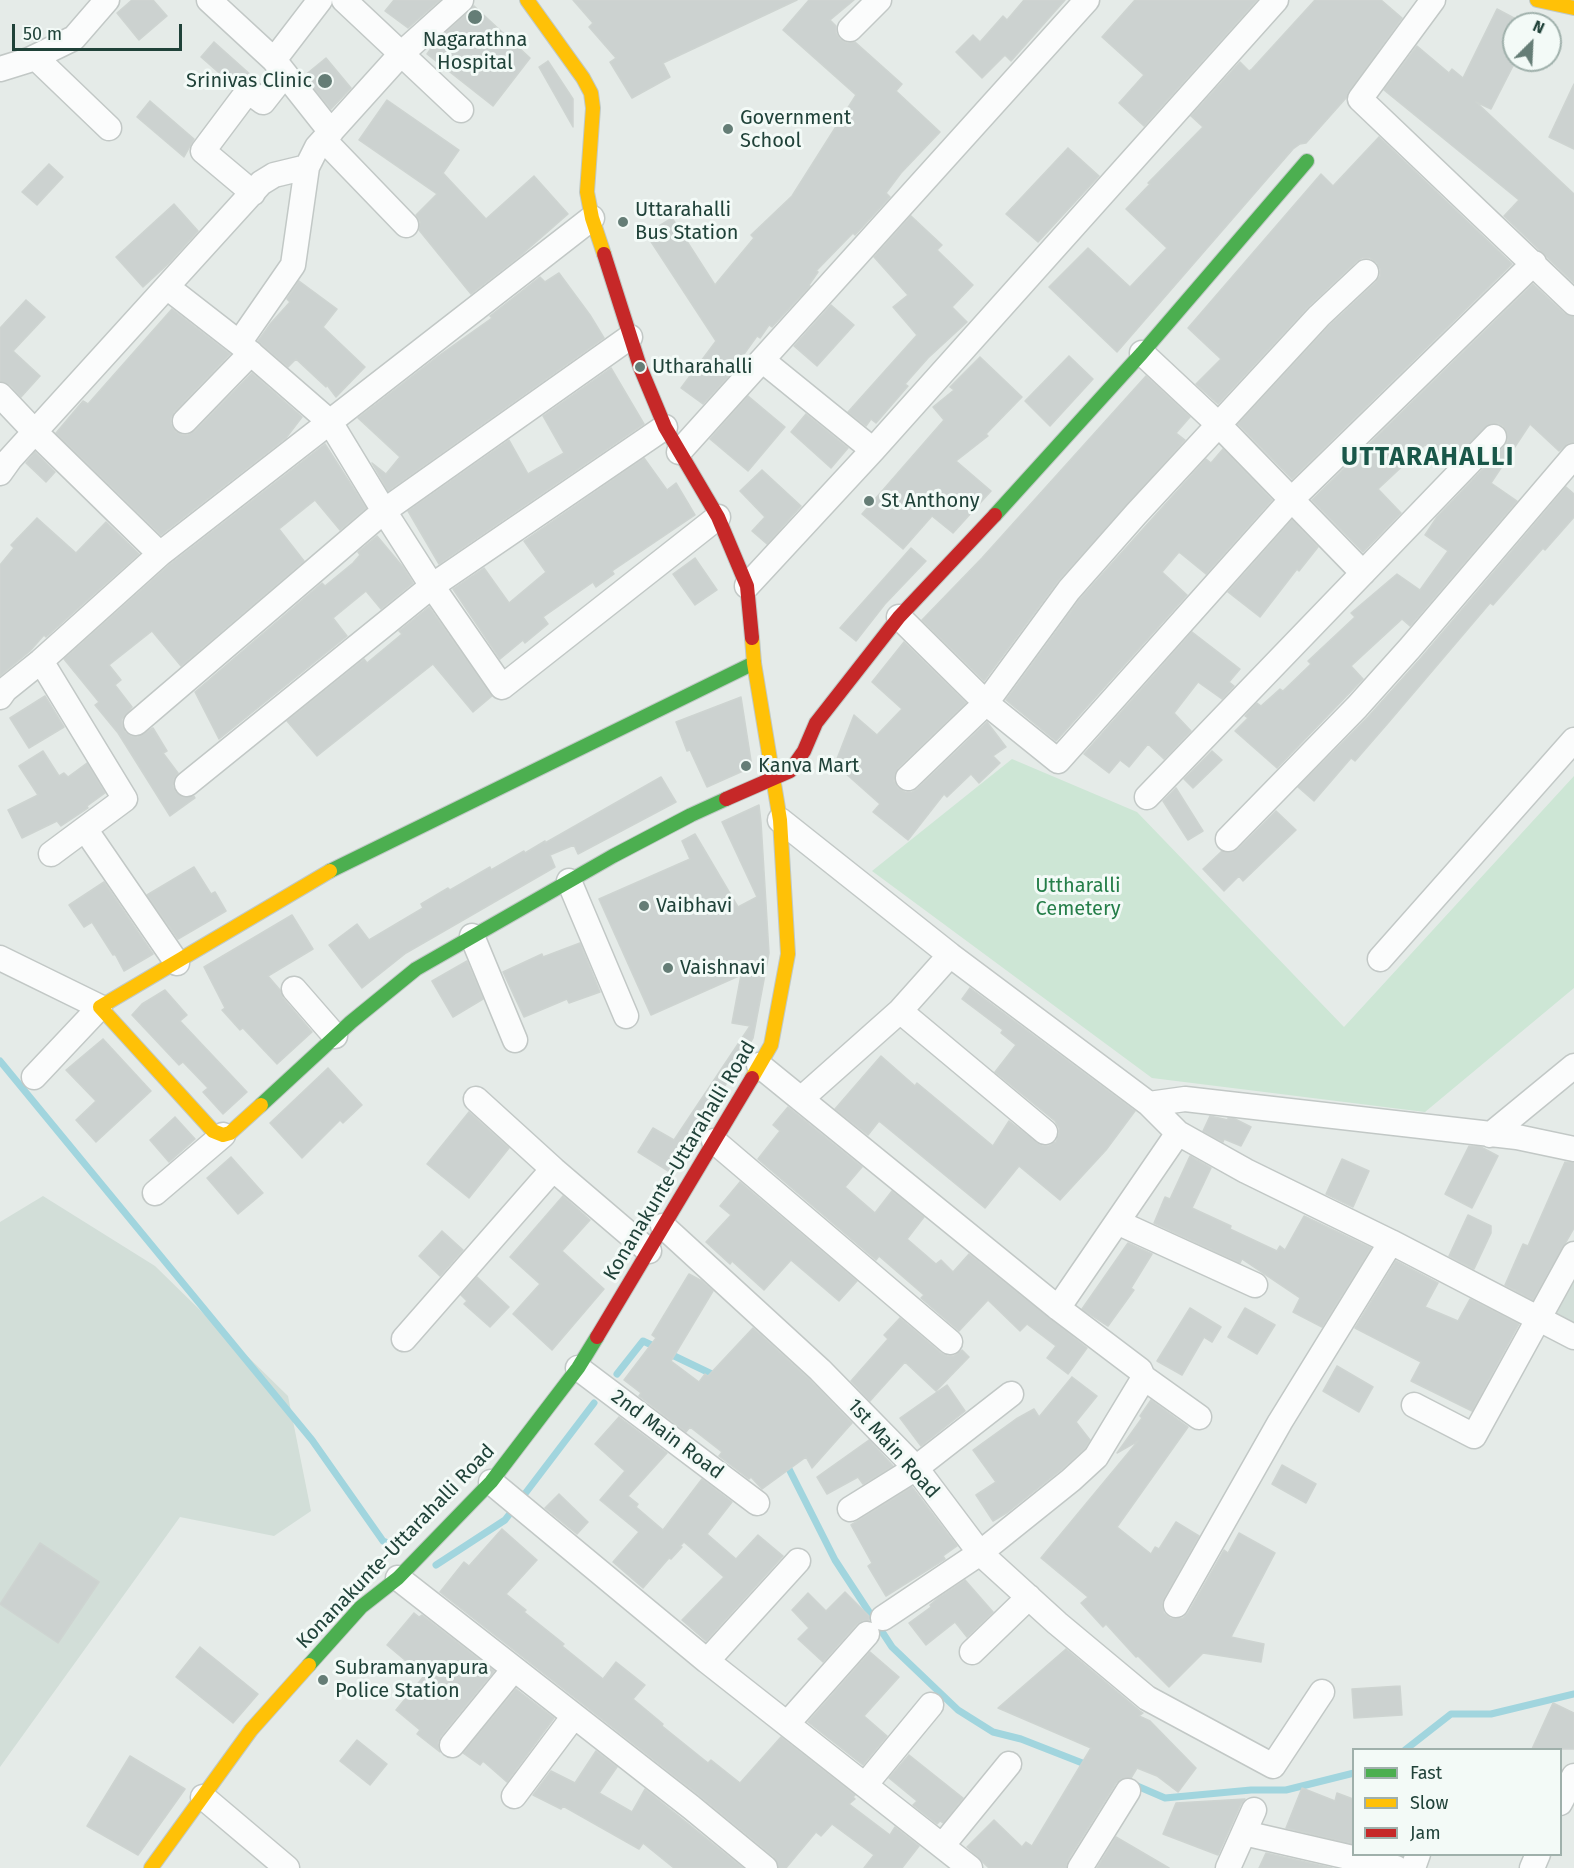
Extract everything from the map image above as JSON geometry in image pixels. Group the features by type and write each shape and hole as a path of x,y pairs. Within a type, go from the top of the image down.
{"street":[{"path":"0,69 35,57 74,38 107,0"},
{"path":"209,0 280,67 327,136 406,225"},
{"path":"253,193 203,151 248,91 263,102 280,67 320,0"},
{"path":"344,0 461,110"},
{"path":"185,422 245,348 293,265 307,168 317,147 400,54 461,0"},
{"name":"Konanakunte-Uttarahalli Road","path":"151,1868 258,1722 361,1607 508,1497 578,1368 771,1045 788,954 780,820 754,663 747,586 718,517 665,427 640,367 592,218 587,192 591,93 583,78 527,0"},
{"path":"850,29 879,0"},
{"path":"679,452 1087,0"},
{"path":"747,586 873,450 1276,0"},
{"path":"1433,0 1360,99 1574,303"},
{"path":"1537,0 1574,8"},
{"path":"35,57 109,128"},
{"path":"155,1193 223,1135 235,1129 335,1036 416,969 569,881 691,815 790,771 804,751 816,723 899,617 1142,353 1307,161"},
{"path":"0,473 261,183 274,175 307,168"},
{"path":"0,697 5,690 41,661 160,554 592,218"},
{"path":"899,617 986,703 1058,761 1292,500 1534,263"},
{"path":"908,778 986,703 1069,590 1319,316 1366,272"},
{"path":"167,287 245,348 330,422 432,586 502,687 718,517"},
{"path":"136,723 384,511 630,337"},
{"path":"1142,353 1220,425 1364,573"},
{"path":"762,360 873,450"},
{"path":"0,395 160,554"},
{"path":"187,784 432,586 665,427"},
{"path":"1147,797 1494,437"},
{"path":"1228,839 1357,707 1570,469"},
{"path":"41,661 125,799 51,854"},
{"path":"34,1077 100,1006 177,963 323,875 754,663"},
{"path":"1380,959 1574,740"},
{"path":"780,820 950,955 1149,1104 1178,1133 1274,1186 1392,1242 1574,1337"},
{"path":"85,828 177,963"},
{"path":"569,881 626,1016"},
{"path":"472,936 515,1040"},
{"path":"801,1099 900,1011 950,955"},
{"path":"0,958 100,1006 213,1131 223,1135"},
{"path":"294,989 335,1036"},
{"path":"900,1011 1045,1132"},
{"path":"759,1065 1058,1308 1140,1370 1143,1377 1199,1417"},
{"path":"1490,1135 1574,1066"},
{"path":"476,1099 649,1251"},
{"path":"1149,1104 1185,1100 1517,1137 1574,1149"},
{"path":"1058,1308 1178,1133"},
{"path":"714,1141 950,1342"},
{"path":"404,1339 553,1169"},
{"path":"1117,1222 1255,1285"},
{"name":"1st Main Road","path":"663,1226 820,1370 916,1468 980,1553 1147,1698 1273,1767 1322,1692"},
{"path":"1176,1605 1280,1422 1392,1242"},
{"path":"1414,1405 1474,1436 1574,1254"},
{"name":"2nd Main Road","path":"578,1368 757,1503"},
{"path":"787,1724 875,1626 980,1553 1096,1457 1143,1377"},
{"path":"850,1509 916,1468 1011,1394"},
{"path":"508,1497 707,1661 970,1868"},
{"path":"707,1661 798,1561"},
{"path":"398,1578 765,1868"},
{"path":"972,1652 1029,1597"},
{"path":"452,1745 514,1669"},
{"path":"865,1785 931,1705"},
{"path":"514,1796 574,1716"},
{"path":"942,1846 1010,1764"},
{"path":"1562,1799 1574,1776"},
{"path":"1080,1868 1128,1791"},
{"path":"203,1797 287,1868"},
{"path":"1228,1868 1254,1810"},
{"path":"1244,1833 1396,1868"}],"shaded area":[{"path":"43,1196 155,1266 288,1396 311,1511 274,1536 180,1517 0,1767 0,1222"},
{"path":"1574,1278 1574,1323 1555,1315"}],"green space":[{"name":"Uttharalli Cemetery","path":"1012,759 1137,812 1344,1027 1574,776 1574,988 1425,1112 1152,1078 872,871"}],"building":[{"path":"132,0 153,0 167,16 139,40 117,13"},
{"path":"394,0 440,0 408,28 385,11"},
{"path":"573,0 797,0 663,63 670,77 632,98 610,62 616,58 589,27 593,23"},
{"path":"809,0 854,0 830,20 836,26 836,33 847,43 855,42 902,84 896,91 940,132 901,173 886,193 890,197 855,235 853,233 816,271 818,272 810,286 772,327 769,325 760,338 757,336 727,378 703,404 681,388 716,341 646,234 672,218 715,285 754,238 751,235 792,196 856,95 783,30"},
{"path":"1024,0 1065,0 1011,61 1005,55 982,78 956,52 973,35 980,42 1003,16 1007,20"},
{"path":"1135,0 1257,0 1144,126 1119,103 1144,75 1102,37"},
{"path":"1315,0 1381,0 1402,18 1346,98 1306,143 1293,149 1117,352 1049,287 1088,248 1130,287 1167,248 1126,209 1203,127 1191,116 1240,62 1249,71 1252,69"},
{"path":"474,6 530,58 493,106 427,54 431,46"},
{"path":"1497,9 1503,12 1502,72 1510,72 1491,109 1476,102 1574,194 1574,283 1504,216 1519,200 1384,90 1417,46 1449,73 1452,69 1463,78"},
{"path":"214,42 252,76 242,78 234,86 201,57"},
{"path":"326,58 351,88 331,109 304,76"},
{"path":"548,61 573,99 573,127 539,67"},
{"path":"1574,84 1574,149 1549,137"},
{"path":"387,100 459,150 443,173 486,219 534,176 568,214 520,256 471,294 419,230 420,222 416,215 437,194 359,140"},
{"path":"150,101 194,139 184,157 137,117"},
{"path":"1379,137 1512,264 1292,479 1238,424 1329,326 1376,282 1380,276 1377,263 1370,258 1362,258 1356,262 1309,306 1218,404 1196,384 1221,359 1188,328 1321,174 1333,186"},
{"path":"1068,148 1099,176 1038,242 1006,214"},
{"path":"49,164 63,177 37,205 22,192"},
{"path":"174,204 198,231 143,287 116,257"},
{"path":"911,216 942,245 937,250 973,285 952,307 967,322 928,358 905,384 908,386 876,423 871,419 866,426 848,412 917,335 893,307 908,295 874,257"},
{"path":"559,273 604,338 388,491 372,463 386,474 400,457 358,418 492,318 490,316 540,277 545,282"},
{"path":"299,281 337,309 323,327 365,367 336,397 327,385 326,387 296,359 288,367 258,341 290,302 287,299"},
{"path":"1533,284 1564,313 1574,317 1574,442 1559,451 1530,424 1491,483 1517,501 1410,626 1402,619 1351,666 1363,679 1277,768 1235,731 1248,718 1245,716 1257,703 1261,706 1280,689 1283,691 1311,664 1308,661 1355,617 1351,613 1397,574 1420,590 1448,551 1425,535 1437,517 1504,447 1508,440 1507,433 1498,423 1490,424 1447,465 1426,444 1378,489 1401,513 1363,552 1312,500"},
{"path":"26,300 45,317 13,351 40,376 21,397 10,385 0,381 0,328"},
{"path":"831,305 854,325 817,366 794,346"},
{"path":"172,309 230,354 174,412 171,424 176,432 188,435 195,431 252,373 302,417 286,438 161,535 56,433 83,401 88,404"},
{"path":"1069,356 1093,379 1050,426 1025,401"},
{"path":"980,357 1022,397 986,434 988,436 956,461 991,491 953,533 932,516 903,549 862,514 944,420 933,407 954,390 950,387"},
{"path":"611,368 644,424 439,564 408,511 509,440 528,474 564,453 543,416"},
{"path":"1146,376 1190,417 1176,433 1185,440 1058,581 984,681 922,620 982,558"},
{"path":"748,396 785,427 748,471 710,439"},
{"path":"806,414 848,448 831,468 791,432"},
{"path":"325,444 366,508 340,530 315,500 279,529 304,561 181,666 152,631 109,665 121,680 115,685 132,707 122,719 125,732 138,737 153,728 167,751 163,753 178,773 173,786 176,792 182,797 194,796 195,798 170,816 118,733 95,705 99,702 64,659 169,565"},
{"path":"1223,449 1272,500 1206,574 1179,552 1162,572 1187,595 1056,741 1006,700 1080,599 1206,459 1211,463"},
{"path":"35,452 55,472 46,482 26,463"},
{"path":"644,458 667,490 676,483 695,515 612,571 614,574 596,587 593,582 543,617 548,624 525,643 523,640 500,659 453,589 484,568 509,603 546,572 524,541"},
{"path":"762,470 801,506 767,544 752,531 765,517 740,491"},
{"path":"1566,487 1574,494 1574,517 1545,550 1543,548 1493,605 1490,603 1355,761 1351,758 1314,801 1298,787 1368,717 1421,658"},
{"path":"37,518 76,553 106,522 139,554 0,676 0,565 14,548 11,545"},
{"path":"1292,520 1318,547 1299,571 1297,569 1260,617 1228,592"},
{"path":"377,536 413,583 381,609 366,591 333,618 347,636 219,739 195,692 322,583 325,586 353,563 360,555 358,552"},
{"path":"911,548 926,561 885,604 856,641 840,628"},
{"path":"695,558 717,590 695,605 673,574"},
{"path":"429,607 492,696 473,712 433,664 317,756 287,721 364,659 367,663 402,634 399,631"},
{"path":"1192,632 1240,669 1229,682 1234,686 1222,699 1198,682 1174,713 1191,731 1164,759 1148,744 1129,767 1120,760 1109,773 1084,754"},
{"path":"904,642 966,703 898,768 894,781 898,788 905,792 917,789 987,722 1006,747 993,756 1000,763 979,783 971,774 947,797 944,794 908,840 873,812 880,804 835,764 854,715 877,735 902,709 872,682"},
{"path":"45,696 64,727 29,748 10,718"},
{"path":"741,697 752,767 707,787 690,750 687,751 676,722"},
{"path":"43,751 59,776 64,773 68,777 87,763 105,793 87,806 88,808 61,826 57,821 22,838 8,810 38,795 19,766"},
{"path":"1212,751 1222,760 1193,788 1184,779"},
{"path":"661,777 676,802 578,854 574,845 550,855 555,867 406,953 362,988 329,945 357,924 369,940 423,908 421,904 448,888 450,890 490,867 491,870 524,851 525,853 545,841 545,843"},
{"path":"1176,788 1203,831 1188,840 1163,801"},
{"path":"759,805 769,953 753,1038 673,1174 638,1152 653,1128 674,1140 750,1026 732,1023 741,975 651,1015 599,899 690,859 682,841 695,834 738,907 757,897 722,822"},
{"path":"1276,811 1296,830 1243,881 1239,876 1224,891 1203,869 1222,851 1231,853 1238,849"},
{"path":"194,867 211,894 215,892 226,911 178,939 147,895"},
{"path":"104,882 153,954 124,971 92,922 84,927 69,905"},
{"path":"292,915 313,949 268,976 312,1032 277,1064 243,1028 240,1030 222,1010 225,1008 204,967"},
{"path":"580,943 600,992 569,1003 567,999 524,1017 503,972 542,954 543,957"},
{"path":"467,961 483,999 453,1017 432,981"},
{"path":"970,988 1135,1111 1106,1150 1060,1200 1019,1166 985,1208 879,1121 868,1135 835,1109 881,1056 915,1086 917,1083 993,1146 1009,1121 1042,1146 1049,1146 1056,1142 1059,1128 1055,1121 995,1072 1016,1045 1001,1033 1003,1030 962,999"},
{"path":"165,990 187,1015 180,1021 247,1092 223,1114 203,1092 208,1088 183,1062 179,1065 132,1015 142,1004"},
{"path":"103,1039 151,1091 96,1142 76,1120 96,1101 66,1070"},
{"path":"328,1068 362,1105 343,1123 340,1120 302,1158 270,1123"},
{"path":"788,1107 862,1167 845,1187 875,1213 892,1191 924,1217 907,1239 936,1264 941,1260 953,1272 969,1254 1087,1348 1068,1374 1047,1358 1056,1346 1027,1324 1020,1331 988,1300 959,1331 921,1298 924,1295 879,1256 876,1260 758,1159 780,1131 773,1125"},
{"path":"469,1112 509,1148 469,1198 427,1164"},
{"path":"1210,1116 1228,1120 1228,1118 1235,1119 1251,1127 1241,1146 1224,1139 1223,1142 1203,1131"},
{"path":"175,1117 195,1139 169,1162 150,1140"},
{"path":"1469,1146 1481,1147 1498,1156 1472,1208 1445,1194"},
{"path":"1190,1156 1211,1168 1192,1208 1231,1226 1230,1229 1277,1251 1280,1246 1285,1250 1304,1216 1371,1248 1322,1327 1293,1312 1300,1298 1242,1259 1240,1263 1154,1223 1165,1197 1170,1199"},
{"path":"231,1157 263,1193 238,1214 207,1178"},
{"path":"1342,1159 1369,1171 1353,1207 1326,1194"},
{"path":"1565,1162 1574,1163 1574,1228 1533,1300 1505,1285 1523,1244 1528,1246"},
{"path":"740,1182 857,1281 839,1301 791,1260 764,1290 732,1261 730,1264 706,1242 731,1215 720,1206"},
{"path":"563,1196 590,1220 562,1251 604,1289 552,1350 513,1314 540,1284 510,1257"},
{"path":"1468,1215 1491,1226 1491,1233 1474,1269 1449,1256"},
{"path":"442,1231 463,1250 440,1276 419,1256"},
{"path":"1128,1243 1152,1254 1131,1288 1134,1290 1108,1326 1082,1309"},
{"path":"1396,1261 1438,1283 1425,1307 1458,1321 1470,1299 1519,1324 1472,1411 1411,1381 1421,1362 1355,1328"},
{"path":"689,1274 702,1281 713,1291 671,1361 699,1382 705,1374 708,1376 753,1328 810,1380 852,1423 812,1468 806,1457 762,1489 751,1477 749,1479 719,1456 722,1452 690,1427 686,1432 639,1396 641,1393 624,1380 656,1338 652,1335"},
{"path":"477,1277 509,1307 490,1327 464,1304 467,1301 461,1295"},
{"path":"1190,1308 1221,1327 1212,1342 1204,1337 1182,1375 1157,1361"},
{"path":"1245,1308 1275,1325 1257,1354 1228,1337"},
{"path":"900,1318 941,1353 954,1356 962,1350 969,1357 936,1391 905,1362 870,1401 851,1381 888,1339 884,1335"},
{"path":"1337,1366 1373,1387 1359,1412 1323,1391"},
{"path":"1072,1377 1097,1396 1076,1422 1090,1440 1085,1448 1062,1469 1008,1512 993,1521 976,1495 996,1482 973,1450 1034,1409 1039,1417"},
{"path":"947,1385 965,1411 921,1446 900,1418"},
{"path":"1151,1400 1188,1427 1117,1527 1151,1554 1155,1547 1159,1549 1176,1522 1199,1536 1164,1598 1162,1606 1164,1613 1170,1618 1177,1619 1183,1618 1188,1613 1224,1550 1228,1553 1239,1533 1275,1553 1231,1637 1264,1644 1261,1662 1203,1653 1169,1687 1138,1656 1136,1657 1106,1624 1103,1627 1081,1603 1088,1597 1041,1558 1138,1441 1117,1453 1142,1418 1140,1416"},
{"path":"619,1417 667,1453 628,1496 638,1504 636,1507 663,1530 702,1479 732,1502 707,1534 736,1559 758,1535 783,1556 706,1641 682,1620 724,1577 684,1542 680,1546 682,1547 671,1559 669,1558 643,1588 613,1562 639,1532 600,1500 625,1471 595,1444"},
{"path":"869,1440 893,1466 863,1484 858,1477 827,1494 817,1477"},
{"path":"1282,1465 1316,1484 1306,1503 1272,1484"},
{"path":"912,1487 957,1546 943,1556 945,1559 886,1596 868,1566 872,1563 851,1525"},
{"path":"559,1494 588,1522 577,1534 545,1508"},
{"path":"502,1529 537,1560 506,1594 526,1610 524,1612 564,1644 562,1646 603,1679 616,1662 645,1685 633,1699 708,1763 711,1760 740,1783 781,1737 855,1795 853,1797 855,1799 849,1804 890,1835 895,1827 919,1846 902,1868 864,1868 874,1855 832,1824 821,1836 816,1832 786,1868 779,1868 774,1857 700,1796 440,1592 464,1562 469,1566"},
{"path":"40,1543 99,1582 58,1643 0,1604"},
{"path":"965,1580 993,1612 967,1637 955,1622 926,1645 909,1623 931,1607 930,1605 938,1598"},
{"path":"845,1592 869,1616 869,1620 856,1625 823,1662 798,1639 809,1628 792,1610 808,1593 826,1611"},
{"path":"414,1613 419,1617 422,1615 494,1671 441,1736 438,1743 440,1752 417,1734 420,1730 396,1710 424,1676 387,1645"},
{"path":"200,1647 258,1694 233,1723 176,1677"},
{"path":"1066,1649 1143,1713 1139,1716 1150,1721 1196,1768 1178,1792 1157,1776 1137,1768 1131,1778 1121,1779 1116,1783 1068,1860 1066,1868 989,1868 967,1847 994,1820 1022,1847 1026,1842 1032,1846 1091,1748 998,1708"},
{"path":"870,1652 899,1677 864,1716 887,1736 863,1765 808,1722"},
{"path":"1400,1686 1402,1715 1354,1718 1352,1689"},
{"path":"516,1689 554,1718 507,1782 483,1761 480,1765 463,1753"},
{"path":"1553,1703 1574,1713 1574,1749 1532,1748"},
{"path":"357,1740 387,1764 370,1785 340,1761"},
{"path":"596,1751 617,1767 599,1793 632,1812 645,1789 743,1868 674,1868 643,1843 639,1849 563,1806 561,1809 533,1795 551,1771 575,1783"},
{"path":"909,1755 963,1798 943,1823 940,1821 937,1824 913,1805 917,1801 889,1778"},
{"path":"130,1756 185,1789 138,1855 87,1826"},
{"path":"1302,1788 1335,1801 1337,1793 1352,1799 1352,1844 1286,1828"},
{"path":"1245,1799 1218,1855 1163,1834 1176,1803"},
{"path":"1116,1837 1169,1868 1097,1868"},
{"path":"1266,1853 1332,1868 1259,1868"}],"waterway":[{"path":"0,1061 312,1440 383,1541 398,1548"},
{"path":"617,1374 643,1341 658,1348"},
{"path":"668,1353 718,1377"},
{"path":"436,1565 505,1520 594,1403"},
{"path":"786,1463 835,1560 892,1647 958,1710 993,1732 1021,1739 1090,1766"},
{"path":"1408,1748 1451,1714 1491,1714 1574,1694"},
{"path":"1114,1776 1165,1798 1251,1790 1286,1790 1352,1774"}],"traffic: fast":[{"path":"995,515 1142,353 1307,161"},
{"path":"330,871 754,663"},
{"path":"261,1105 351,1022 416,969 613,856 726,799"},
{"path":"309,1665 361,1607 398,1578 491,1482 578,1368 597,1337"}],"traffic: slow":[{"path":"527,0 583,78 591,93 593,108 587,192 592,218 604,254"},
{"path":"1537,0 1574,8"},
{"path":"752,638 754,663 780,820 788,954 771,1045 752,1078"},
{"path":"261,1105 230,1133 223,1135 213,1131 100,1007 330,871"},
{"path":"151,1868 251,1730 309,1665"}],"traffic: jam":[{"path":"604,254 640,367 665,427 718,517 747,586 752,638"},
{"path":"726,799 790,771 804,751 816,723 899,617 995,515"},
{"path":"597,1337 752,1078"}],"place":[{"name":"Nagarathna Hospital","path":"475,17"},
{"name":"Srinivas Clinic","path":"325,81"},
{"name":"Government School","path":"728,129"},
{"name":"Uttarahalli Bus Station","path":"623,222"},
{"name":"Utharahalli","path":"640,367"},
{"name":"St Anthony","path":"869,501"},
{"name":"Kanva Mart","path":"746,766"},
{"name":"Vaibhavi","path":"644,906"},
{"name":"Vaishnavi","path":"668,968"},
{"name":"Subramanyapura Police Station","path":"323,1680"}],"district":[{"name":"UTTARAHALLI","path":"1428,458"}]}
